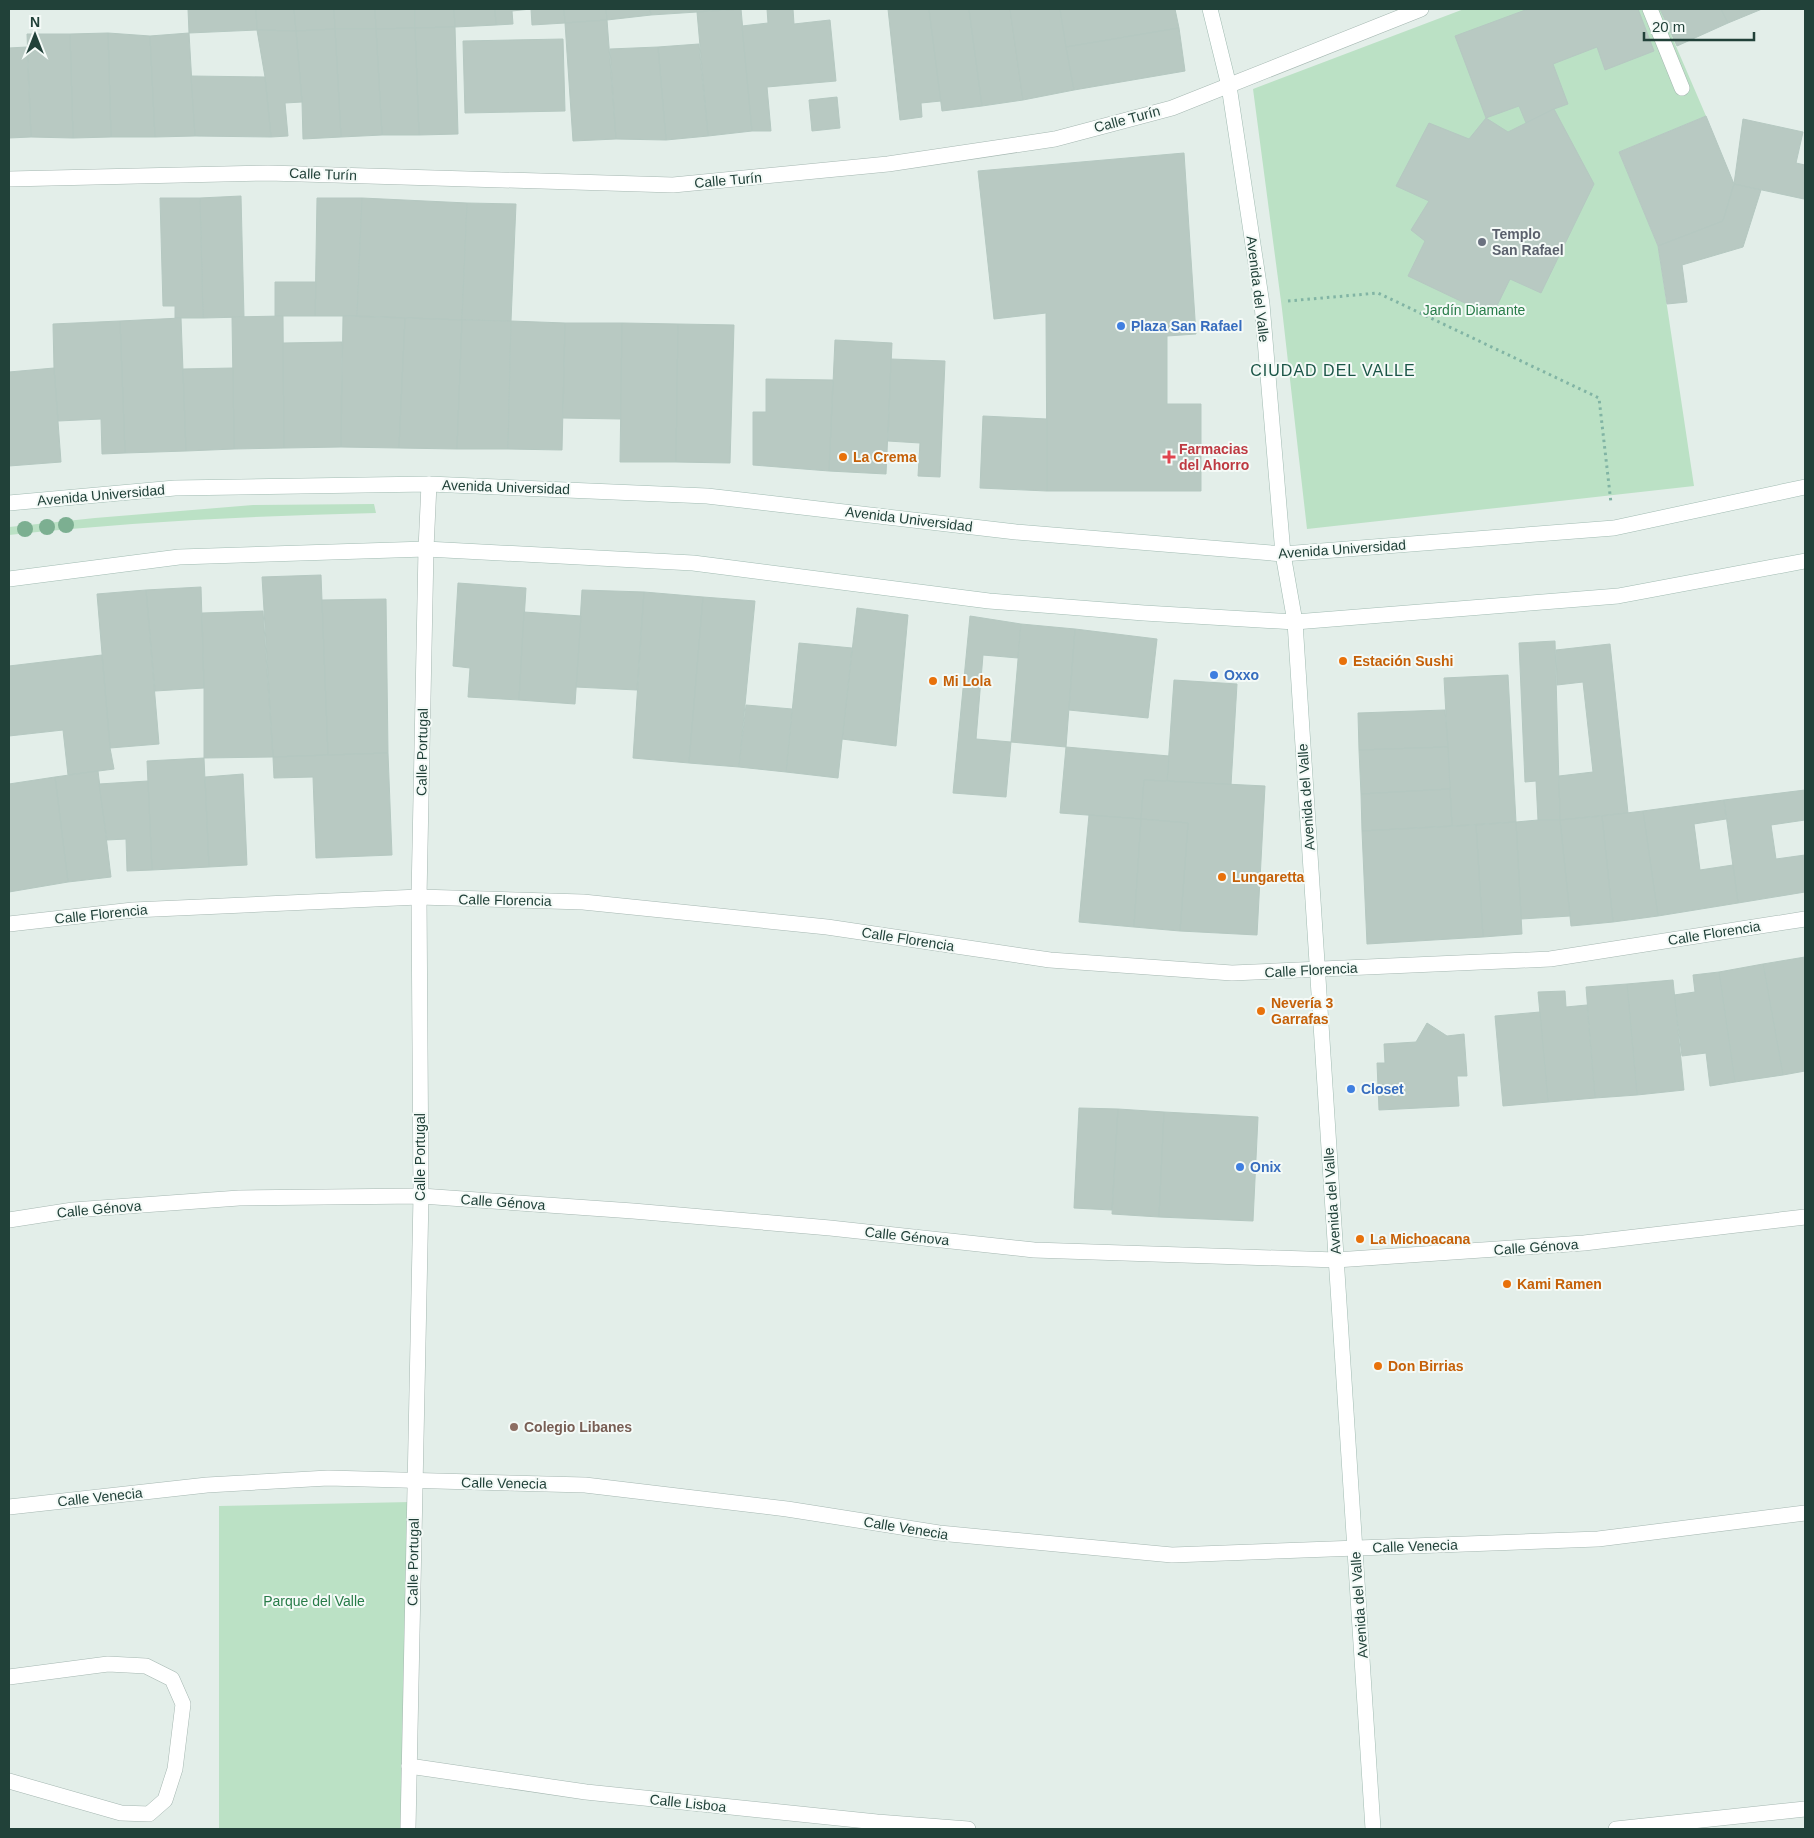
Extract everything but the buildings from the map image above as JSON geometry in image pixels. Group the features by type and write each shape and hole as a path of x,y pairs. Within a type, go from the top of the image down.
{"street":[{"name":"Avenida del Valle","path":"1210,9 1229,86 1262,304 1283,554 1296,622 1373,1829"},
{"name":"Calle Turín","path":"9,179 268,173 673,185 888,164 1055,139 1172,108 1421,9"},
{"path":"1650,9 1682,88"},
{"name":"Avenida Universidad","path":"9,503 175,488 429,484 707,496 1016,532 1283,554 1614,528 1805,487"},
{"name":"Calle Portugal","path":"408,1829 421,1196 420,897 426,549 429,484"},
{"path":"9,579 179,557 426,549 693,563 989,600 1144,613 1296,622 1618,596 1805,561"},
{"name":"Calle Florencia","path":"9,924 133,910 420,897 583,902 827,926 1050,960 1232,974 1550,959 1805,919"},
{"name":"Calle Génova","path":"9,1220 73,1210 239,1198 421,1196 633,1211 830,1228 1034,1250 1336,1260 1584,1243 1805,1217"},
{"name":"Calle Venecia","path":"9,1507 207,1485 328,1478 585,1485 787,1508 939,1534 1172,1555 1598,1539 1805,1513"},
{"path":"9,1678 108,1664 146,1666 172,1679 183,1704 172,1777 165,1800 148,1814 121,1813 9,1781"},
{"name":"Calle Lisboa","path":"409,1766 586,1792 878,1822 968,1829"},
{"path":"1616,1829 1805,1809"}],"path":[{"path":"1262,304 1378,293 1600,398 1614,528"}],"green space":[{"name":"Jardín Diamante","path":"1464,9 1660,9 1706,116 1619,152 1658,246 1694,486 1307,529 1282,309 1253,89"},
{"path":"374,504 376,513 192,520 9,535 9,527 95,518 253,505"},
{"name":"Parque del Valle","path":"411,1502 402,1829 219,1829 219,1506"}],"place":[{"name":"Templo San Rafael","path":"1482,242"},
{"name":"Plaza San Rafael","path":"1121,326"},
{"name":"La Crema","path":"843,457"},
{"name":"Farmacias del Ahorro","path":"1169,457"},
{"name":"Estación Sushi","path":"1343,661"},
{"name":"Oxxo","path":"1214,675"},
{"name":"Mi Lola","path":"933,681"},
{"name":"Lungaretta","path":"1222,877"},
{"name":"Nevería 3 Garrafas","path":"1261,1011"},
{"name":"Closet","path":"1351,1089"},
{"name":"Onix","path":"1240,1167"},
{"name":"La Michoacana","path":"1360,1239"},
{"name":"Kami Ramen","path":"1507,1284"},
{"name":"Don Birrias","path":"1378,1366"},
{"name":"Colegio Libanes","path":"514,1427"}],"district":[{"name":"CIUDAD DEL VALLE","path":"1333,370"}]}
